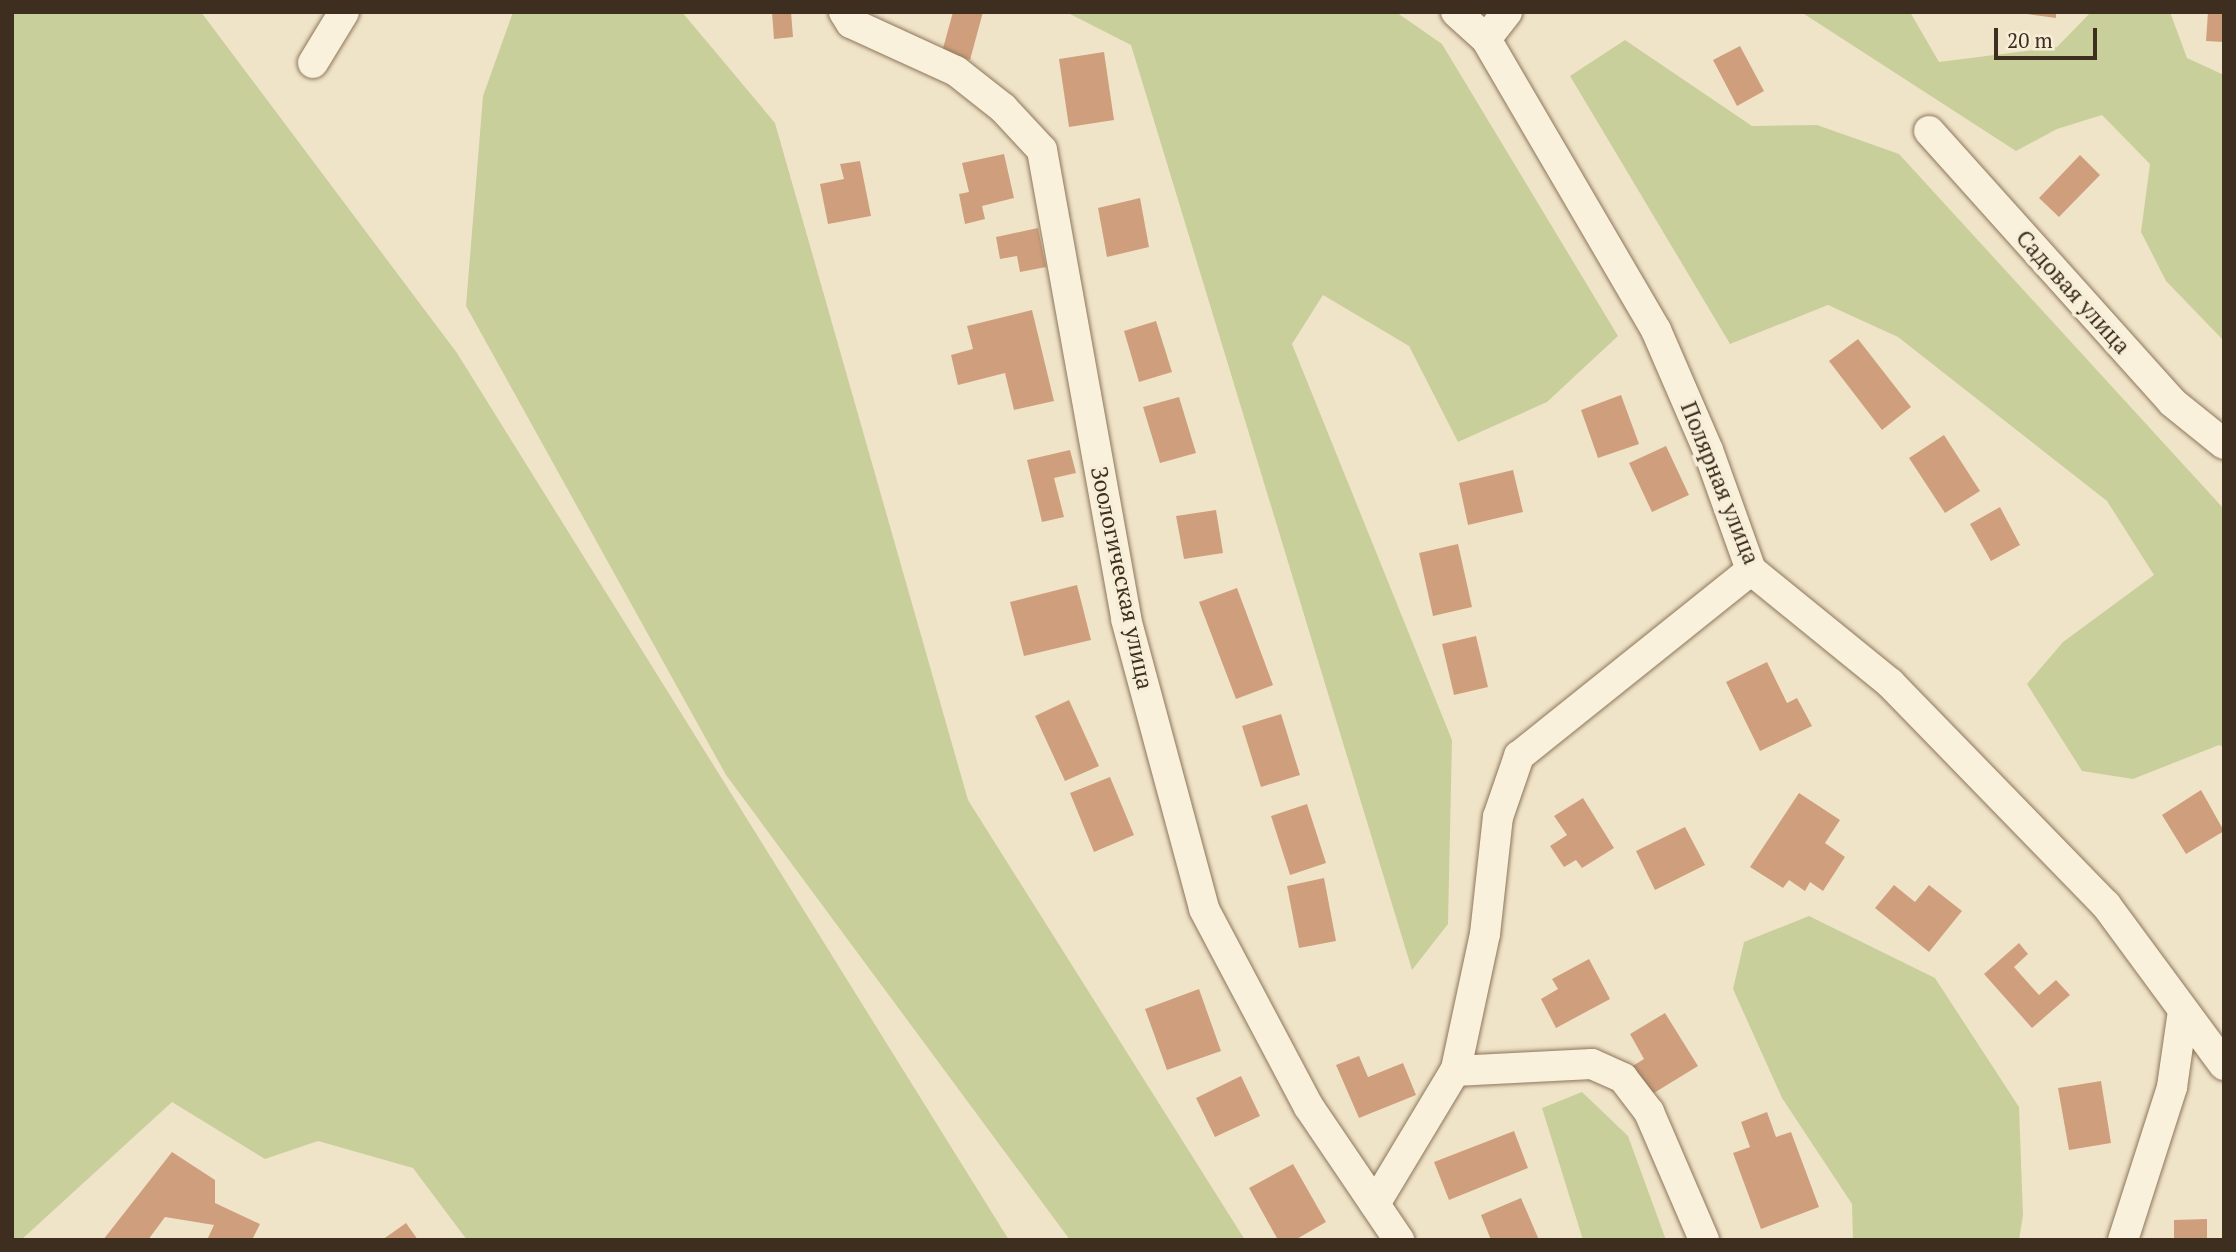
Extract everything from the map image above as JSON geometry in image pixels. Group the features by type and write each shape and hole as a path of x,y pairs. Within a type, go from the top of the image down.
{"street":[{"path":"313,63 344,12"},
{"name":"Зоологическая улица","path":"844,12 851,23 956,71 1003,108 1042,150 1126,619 1204,909 1310,1107 1399,1240"},
{"name":"Полярная улица","path":"1456,12 1486,39 1656,330 1708,450 1751,570 1891,683 2106,905 2224,1065"},
{"path":"1486,39 1507,12"},
{"name":"Садовая улица","path":"1929,131 2172,402 2224,444"},
{"path":"1375,1204 1455,1071 1485,934 1498,817 1519,756 1751,570"},
{"path":"2123,1240 2172,1087 2183,1011"},
{"path":"1455,1071 1592,1064 1623,1077 1648,1112 1704,1240"}],"green space":[{"path":"12,12 201,12 457,353 1009,1240 467,1240 413,1168 318,1141 265,1159 172,1102 21,1240 12,1240"},
{"path":"513,12 682,12 775,123 968,800 1245,1240 1070,1240 726,775 466,306 483,96"},
{"path":"1066,12 1396,12 1442,44 1618,336 1547,402 1458,442 1409,346 1323,295 1292,344 1452,740 1448,924 1412,970 1131,45"},
{"path":"1801,12 1910,12 1939,62 2057,47 2091,12 2170,12 2187,58 2224,75 2224,341 2166,281 2141,232 2150,164 2102,115 2057,129 2016,151"},
{"path":"1625,40 1752,126 1817,125 1899,154 2224,509 2224,747 2219,745 2133,779 2082,771 2027,684 2063,642 2154,575 2107,501 1898,337 1828,305 1730,344 1570,76"},
{"path":"1809,916 1935,978 2019,1107 2023,1215 2019,1240 1853,1240 1852,1204 1782,1098 1733,989 1744,942"},
{"path":"1582,1092 1628,1136 1666,1240 1583,1240 1542,1108"}],"building":[{"path":"772,12 791,12 793,37 774,39"},
{"path":"953,12 983,12 970,60 942,52"},
{"path":"2013,12 2056,12 2056,18"},
{"path":"2208,12 2224,12 2224,42 2206,41"},
{"path":"1740,46 1764,91 1737,106 1713,60"},
{"path":"1104,52 1114,120 1069,127 1059,59"},
{"path":"1004,154 1014,198 982,206 985,219 965,224 959,194 969,192 962,163"},
{"path":"2080,155 2100,175 2059,217 2039,198"},
{"path":"860,161 871,216 828,224 820,184 844,179 840,164"},
{"path":"1140,198 1149,247 1107,257 1098,208"},
{"path":"1038,228 1046,267 1020,272 1017,256 1000,259 996,237"},
{"path":"1032,310 1054,401 1014,410 1005,373 958,385 951,355 973,349 967,326"},
{"path":"1156,321 1172,372 1139,382 1124,331"},
{"path":"1858,339 1911,407 1882,430 1829,361"},
{"path":"1621,395 1639,444 1598,458 1581,410"},
{"path":"1179,397 1196,453 1160,463 1143,407"},
{"path":"1944,435 1980,491 1945,513 1909,458"},
{"path":"1666,446 1689,495 1652,512 1629,463"},
{"path":"1070,450 1076,473 1054,478 1064,517 1042,522 1027,460"},
{"path":"1513,470 1523,512 1468,525 1459,483"},
{"path":"2000,507 2020,545 1991,561 1970,524"},
{"path":"1216,510 1223,553 1184,559 1176,516"},
{"path":"1458,544 1472,607 1433,616 1419,553"},
{"path":"1077,585 1091,640 1024,656 1010,602"},
{"path":"1237,588 1273,685 1236,699 1199,602"},
{"path":"1476,636 1488,687 1454,695 1442,644"},
{"path":"1767,662 1787,703 1797,698 1812,726 1760,751 1726,682"},
{"path":"1069,700 1099,766 1065,781 1035,716"},
{"path":"1281,714 1300,775 1261,787 1242,726"},
{"path":"1110,777 1134,835 1094,852 1070,793"},
{"path":"2201,790 2224,831 2186,854 2162,815"},
{"path":"1799,793 1840,820 1825,843 1845,857 1823,891 1810,882 1805,891 1789,880 1783,888 1750,867"},
{"path":"1583,798 1614,848 1582,868 1576,860 1564,867 1550,846 1567,835 1554,816"},
{"path":"1307,804 1326,863 1290,875 1271,816"},
{"path":"1685,827 1705,865 1655,890 1636,851"},
{"path":"1324,878 1336,941 1299,948 1287,886"},
{"path":"1894,885 1915,902 1929,885 1962,911 1929,952 1875,908"},
{"path":"2019,943 2028,954 2014,967 2039,995 2056,980 2070,995 2032,1028 1984,974"},
{"path":"1589,959 1610,999 1556,1028 1541,999 1558,989 1552,979"},
{"path":"1199,989 1221,1051 1167,1070 1145,1009"},
{"path":"1665,1013 1698,1066 1649,1096 1631,1067 1644,1059 1630,1034"},
{"path":"1359,1056 1368,1077 1403,1063 1416,1095 1359,1118 1336,1065"},
{"path":"1241,1076 1260,1116 1215,1137 1196,1098"},
{"path":"2101,1081 2111,1143 2069,1150 2058,1088"},
{"path":"1767,1112 1776,1137 1791,1132 1819,1207 1761,1229 1733,1153 1750,1147 1741,1122"},
{"path":"1514,1131 1528,1168 1449,1200 1434,1162"},
{"path":"172,1152 215,1180 215,1203 260,1224 252,1240 207,1240 214,1225 165,1217 148,1240 103,1240"},
{"path":"1293,1164 1326,1222 1295,1240 1278,1240 1249,1188"},
{"path":"1521,1198 1539,1240 1491,1240 1481,1215"},
{"path":"2207,1219 2207,1240 2174,1240 2174,1220"},
{"path":"406,1223 418,1240 382,1240"}]}
